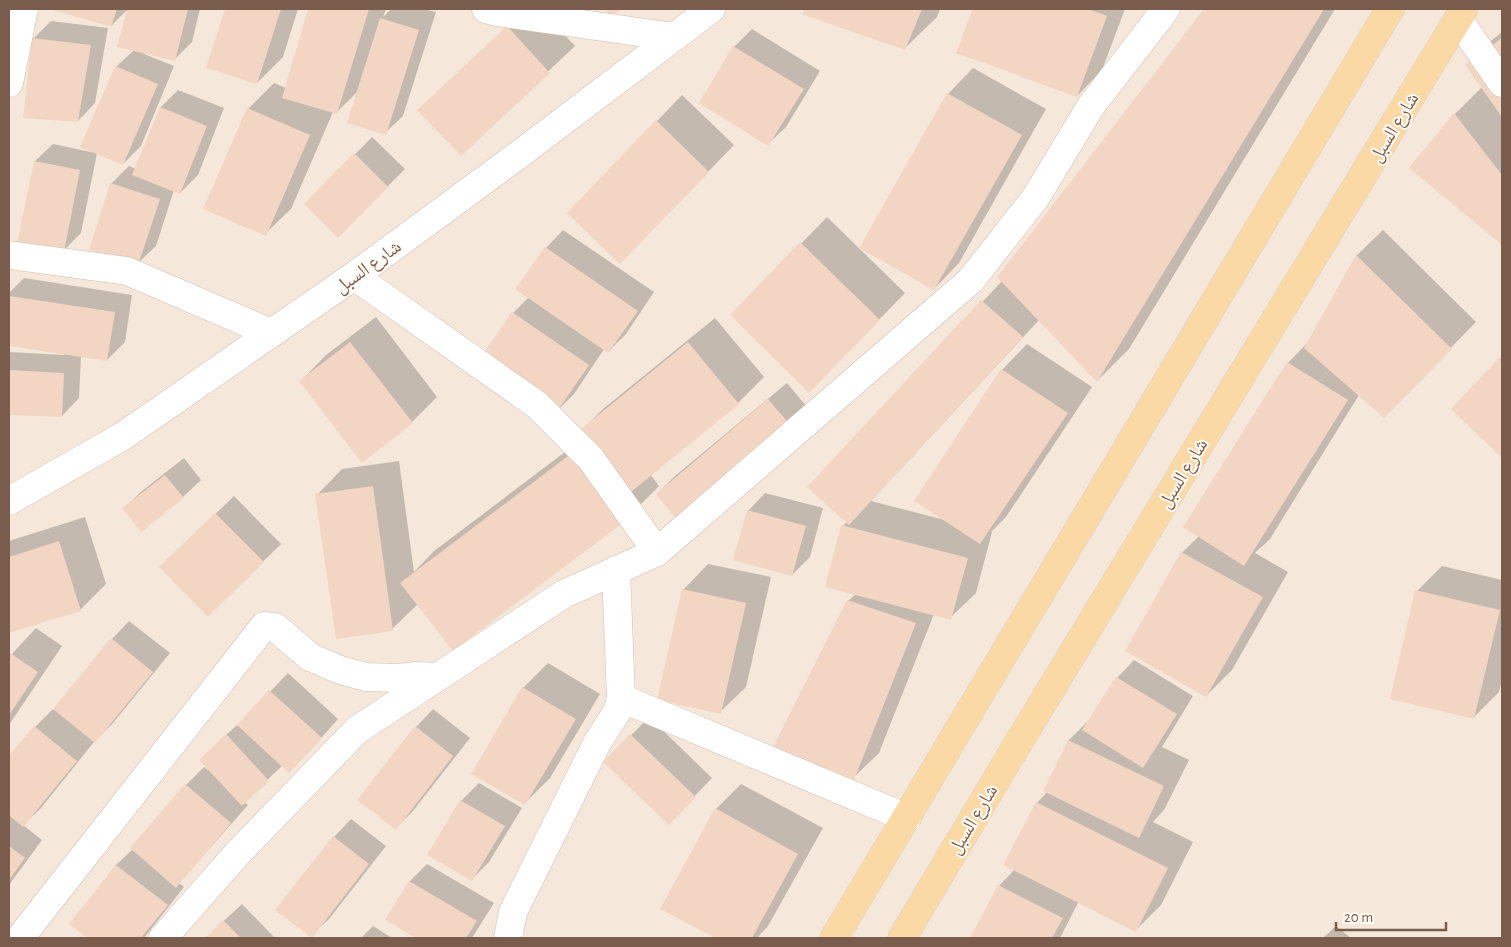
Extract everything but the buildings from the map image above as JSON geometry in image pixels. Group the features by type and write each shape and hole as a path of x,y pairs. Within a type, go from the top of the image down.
{"main road":[{"path":"834,938 1390,9"},
{"name":"شارع السبل","path":"902,938 1029,725 1461,14"}],"street":[{"path":"9,83 24,9"},
{"path":"486,9 506,14 674,37"},
{"name":"شارع السبل","path":"9,501 124,436 354,276 517,156 711,9"},
{"path":"163,938 237,854 357,730 564,594 656,552 971,280 1036,197 1091,106 1166,9"},
{"path":"1461,14 1502,83"},
{"path":"9,255 127,271 271,333"},
{"path":"354,276 537,405 591,459 656,552"},
{"path":"508,938 513,912 597,743 618,710 621,698 616,570"},
{"path":"20,938 264,626 275,627 310,657 340,670 366,677 437,677"},
{"path":"621,698 907,818"}],"shaded area":[{"path":"9,9 1502,9 1502,938 9,938"}]}
